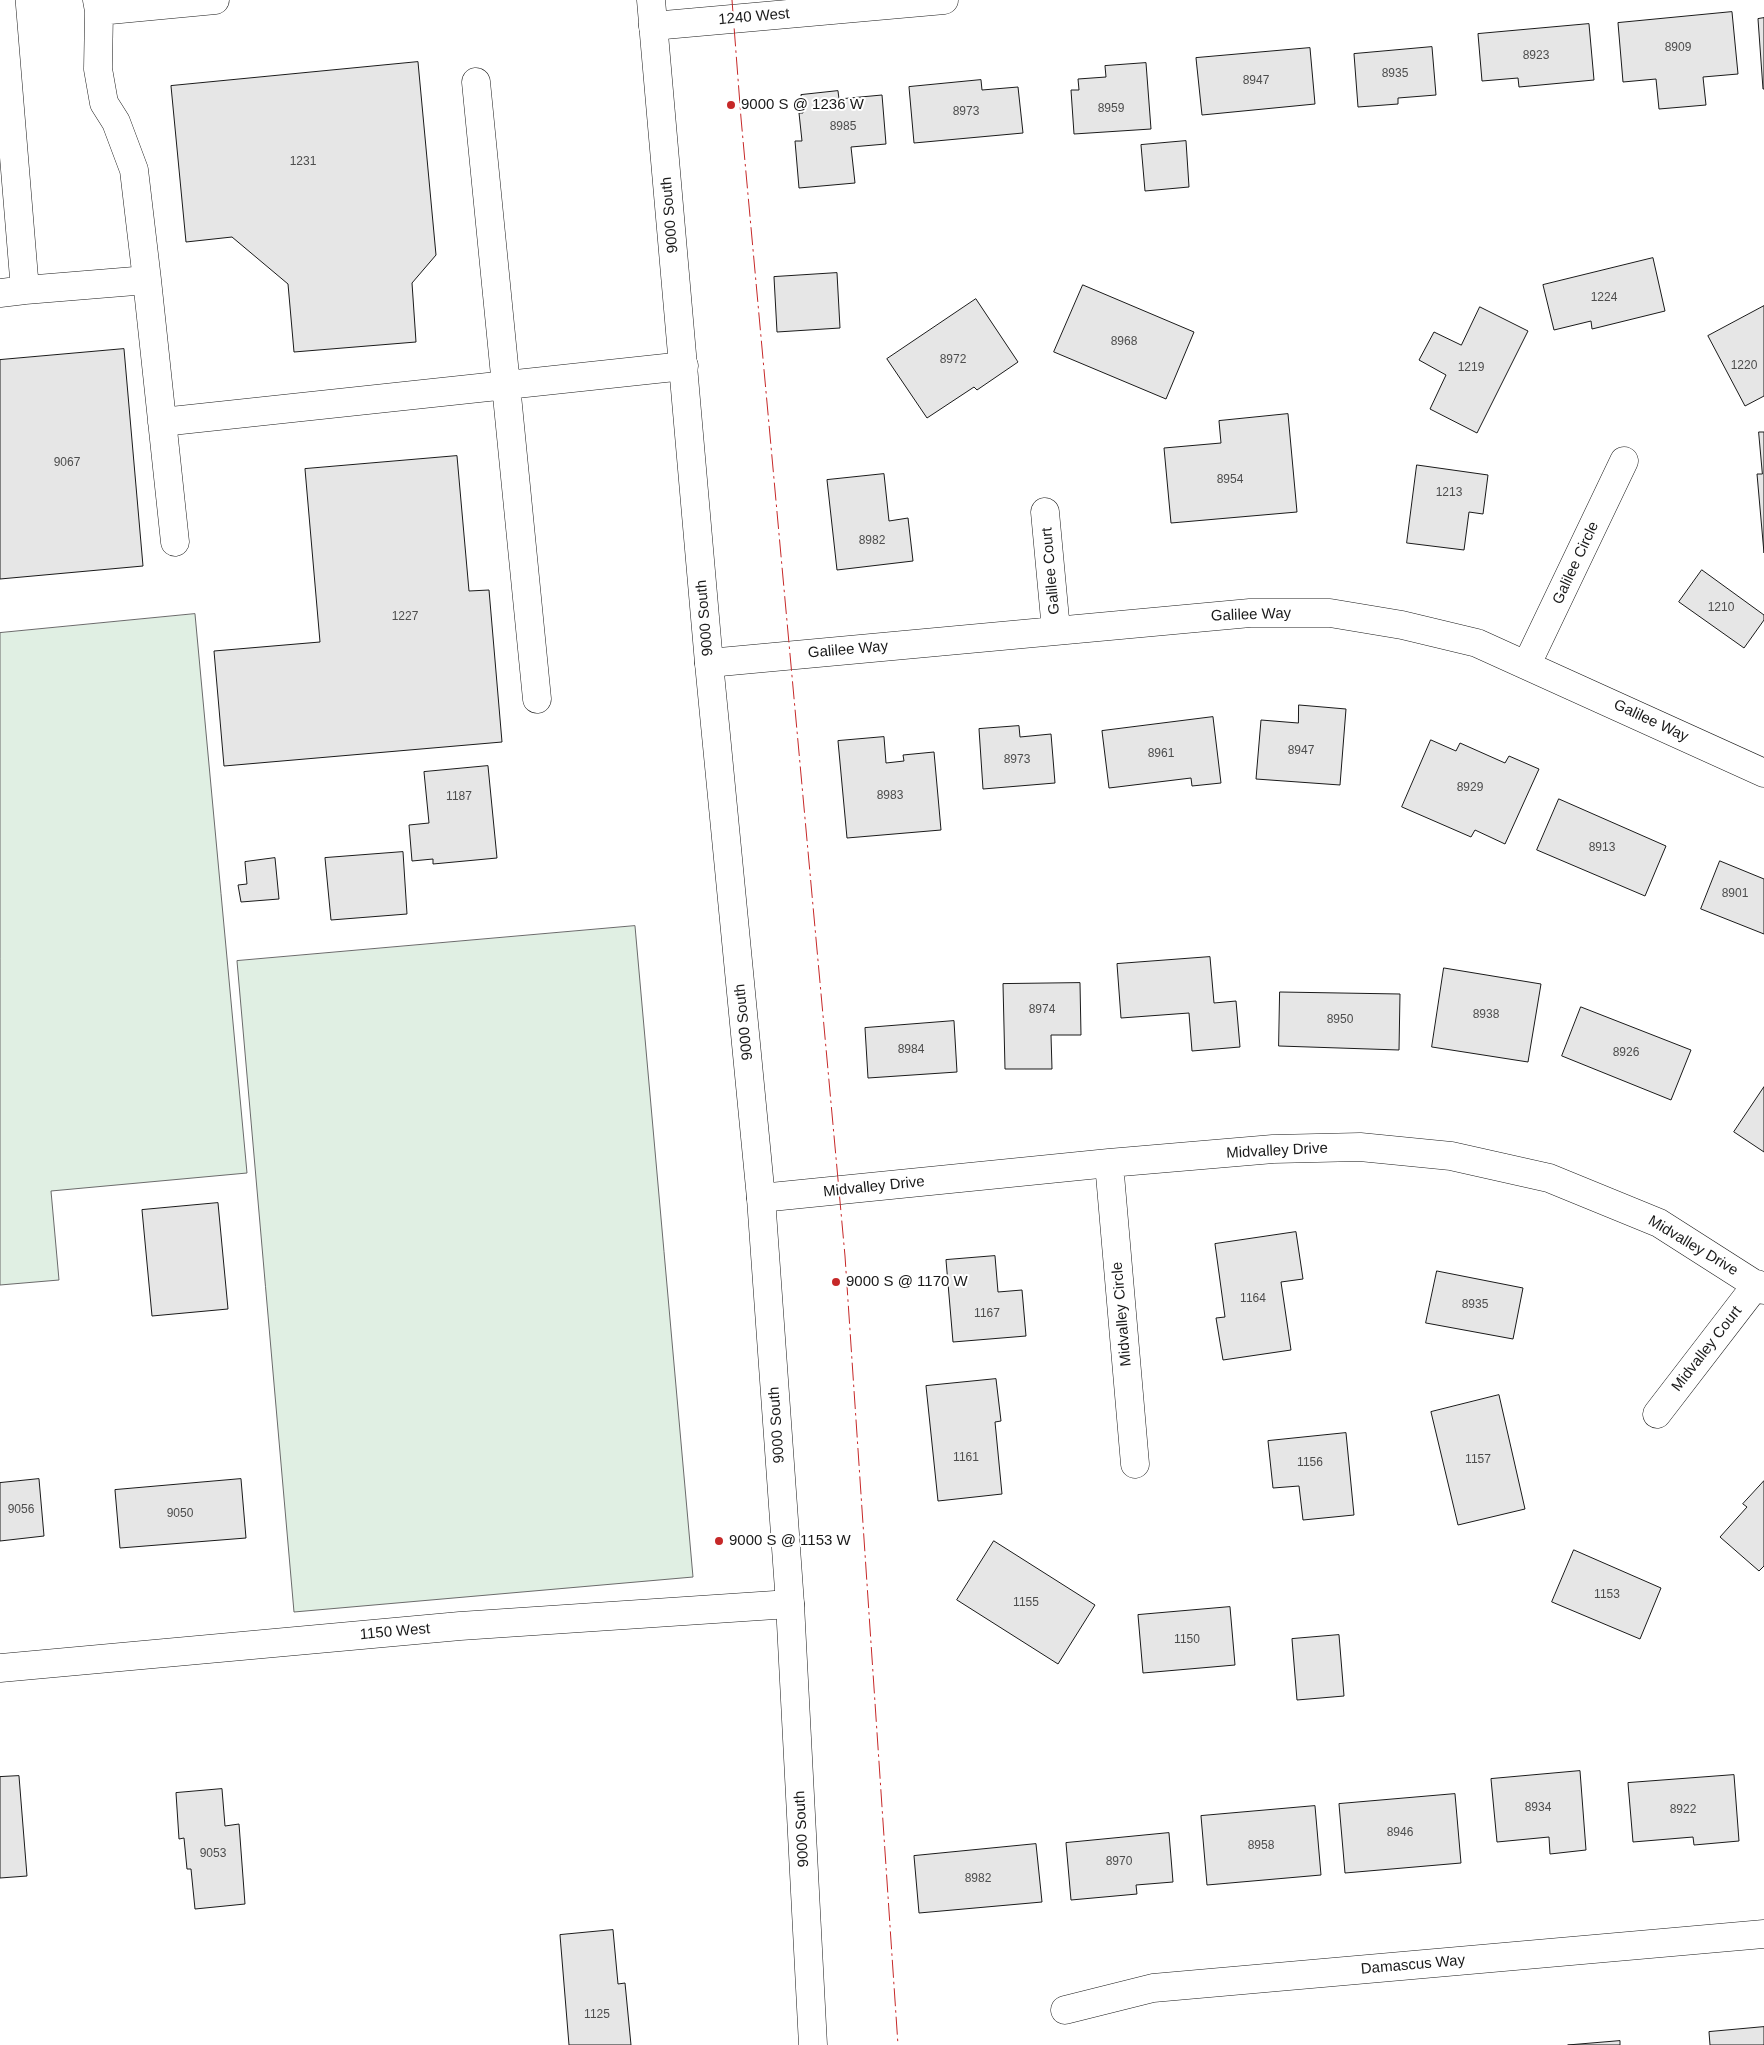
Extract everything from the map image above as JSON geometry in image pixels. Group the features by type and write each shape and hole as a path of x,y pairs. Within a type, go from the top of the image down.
{"street":[{"path":"1,0 12,291 147,280"},
{"path":"175,542 134,170 119,129 104,104 98,69 98,6 216,0"},
{"name":"1240 West","path":"652,13 944,0"},
{"name":"9000 South","path":"652,13 709,663 761,1198 790,1604 813,2045"},
{"path":"476,82 537,699"},
{"path":"162,422 684,366"},
{"name":"Galilee Circle","path":"1527,664 1624,461"},
{"name":"Galilee Court","path":"1045,512 1056,630"},
{"name":"Galilee Way","path":"709,663 1056,630 1250,614 1330,613 1402,625 1477,643 1527,664 1764,773"},
{"name":"Midvalley Drive","path":"761,1198 1109,1163 1274,1150 1360,1147 1451,1156 1549,1178 1659,1223 1761,1287"},
{"name":"Midvalley Circle","path":"1109,1163 1134,1464"},
{"name":"Midvalley Court","path":"1656,1414 1761,1287"},
{"name":"1150 West","path":"0,1668 460,1626 790,1604"},
{"name":"Damascus Way","path":"1065,2010 1153,1988 1764,1934"}],"green space":[{"path":"195,614 247,1173 51,1191 59,1280 0,1285 0,633"},
{"path":"635,926 693,1577 294,1612 237,961"}],"building":[{"path":"1732,12 1738,74 1703,77 1706,105 1659,109 1656,79 1623,82 1618,23"},
{"path":"1764,18 1764,89 1763,89 1758,19"},
{"path":"1589,24 1594,80 1519,87 1518,78 1482,81 1478,34"},
{"path":"1432,47 1436,95 1398,98 1398,104 1358,107 1354,54"},
{"path":"1310,48 1315,104 1202,115 1196,58"},
{"path":"418,62 436,255 412,283 416,342 294,352 288,284 232,237 186,242 171,86"},
{"path":"1146,63 1151,129 1074,134 1071,90 1079,90 1078,79 1106,77 1105,66"},
{"path":"981,80 982,90 1018,87 1023,133 914,143 909,87"},
{"path":"838,91 839,99 882,95 886,144 851,147 855,183 799,188 795,141 802,141 799,113 803,113 801,95"},
{"path":"1186,141 1189,187 1145,191 1141,145"},
{"path":"1653,258 1665,311 1592,329 1591,321 1554,330 1543,285"},
{"path":"837,273 840,328 777,332 774,277"},
{"path":"1083,285 1194,332 1166,399 1054,352"},
{"path":"976,299 1018,362 977,390 974,387 927,418 887,359"},
{"path":"1764,306 1764,396 1745,406 1708,336"},
{"path":"1480,307 1528,331 1477,433 1430,409 1446,375 1419,360 1434,332 1461,345"},
{"path":"124,349 143,566 0,579 0,360"},
{"path":"1288,414 1297,512 1171,523 1164,448 1221,443 1219,421"},
{"path":"1759,432 1764,432 1764,553 1757,474 1762,474"},
{"path":"457,456 469,591 489,590 502,742 224,766 214,651 320,642 305,469"},
{"path":"1417,465 1488,475 1483,514 1469,512 1464,550 1407,543"},
{"path":"884,474 889,521 908,518 913,561 837,570 827,480"},
{"path":"1702,570 1764,615 1764,620 1744,648 1679,602"},
{"path":"1299,705 1346,709 1340,785 1256,779 1261,720 1298,723"},
{"path":"1213,717 1221,783 1192,786 1191,778 1109,788 1102,731"},
{"path":"1019,726 1020,737 1051,734 1055,783 983,789 979,729"},
{"path":"884,737 886,763 904,761 903,755 934,752 941,830 847,838 838,741"},
{"path":"1431,740 1456,751 1460,743 1505,763 1509,756 1539,769 1505,844 1475,830 1471,837 1402,807"},
{"path":"488,766 497,858 433,864 433,859 412,861 409,825 429,823 424,772"},
{"path":"1559,799 1666,846 1645,896 1537,850"},
{"path":"403,852 407,914 331,920 325,858"},
{"path":"275,858 279,899 241,902 238,885 247,884 245,862"},
{"path":"1720,861 1764,879 1764,934 1701,909"},
{"path":"1210,957 1214,1003 1236,1001 1240,1047 1192,1051 1189,1013 1121,1018 1117,964"},
{"path":"1444,968 1541,984 1528,1062 1432,1047"},
{"path":"1080,983 1081,1035 1051,1035 1052,1069 1005,1069 1003,984"},
{"path":"1280,992 1400,994 1399,1050 1279,1046"},
{"path":"1581,1007 1691,1050 1671,1100 1562,1056"},
{"path":"954,1021 957,1072 868,1078 865,1028"},
{"path":"1764,1087 1764,1152 1734,1132"},
{"path":"218,1203 228,1309 152,1316 142,1210"},
{"path":"1296,1232 1303,1279 1281,1282 1291,1350 1223,1360 1216,1318 1225,1317 1215,1244"},
{"path":"995,1256 998,1292 1022,1290 1026,1336 953,1342 946,1260"},
{"path":"1437,1271 1523,1288 1513,1339 1426,1323"},
{"path":"996,1379 1001,1421 995,1422 1002,1494 938,1501 926,1386"},
{"path":"1499,1395 1525,1509 1458,1525 1431,1412"},
{"path":"1346,1433 1354,1515 1303,1520 1299,1486 1273,1488 1268,1441"},
{"path":"39,1479 44,1536 0,1541 0,1483"},
{"path":"241,1479 246,1538 120,1548 115,1490"},
{"path":"1764,1481 1764,1566 1759,1571 1720,1537 1747,1507 1743,1504"},
{"path":"994,1541 1095,1605 1058,1664 957,1600"},
{"path":"1574,1550 1661,1588 1640,1639 1552,1602"},
{"path":"1230,1607 1235,1665 1143,1673 1138,1615"},
{"path":"1339,1635 1344,1696 1297,1700 1292,1639"},
{"path":"1580,1771 1586,1850 1550,1854 1549,1837 1497,1842 1491,1779"},
{"path":"1734,1775 1739,1841 1694,1845 1693,1837 1633,1842 1628,1783"},
{"path":"19,1776 27,1876 0,1878 0,1777"},
{"path":"222,1789 225,1826 239,1824 245,1904 195,1909 191,1869 187,1869 184,1838 179,1839 176,1793"},
{"path":"1455,1794 1461,1863 1345,1873 1339,1804"},
{"path":"1315,1806 1321,1875 1207,1885 1201,1816"},
{"path":"1169,1833 1173,1882 1136,1885 1137,1894 1071,1900 1066,1843"},
{"path":"1036,1844 1042,1902 919,1913 914,1856"},
{"path":"613,1930 618,1984 625,1983 631,2045 569,2045 560,1935"},
{"path":"1764,2027 1764,2045 1710,2045 1709,2032"},
{"path":"1620,2041 1620,2045 1568,2045"}],"power":[{"path":"732,0 741,118 845,1256 898,2045"}],"place":[{"name":"9000 S @ 1236 W","path":"731,105"},
{"name":"9000 S @ 1170 W","path":"836,1282"},
{"name":"9000 S @ 1153 W","path":"719,1541"}]}
